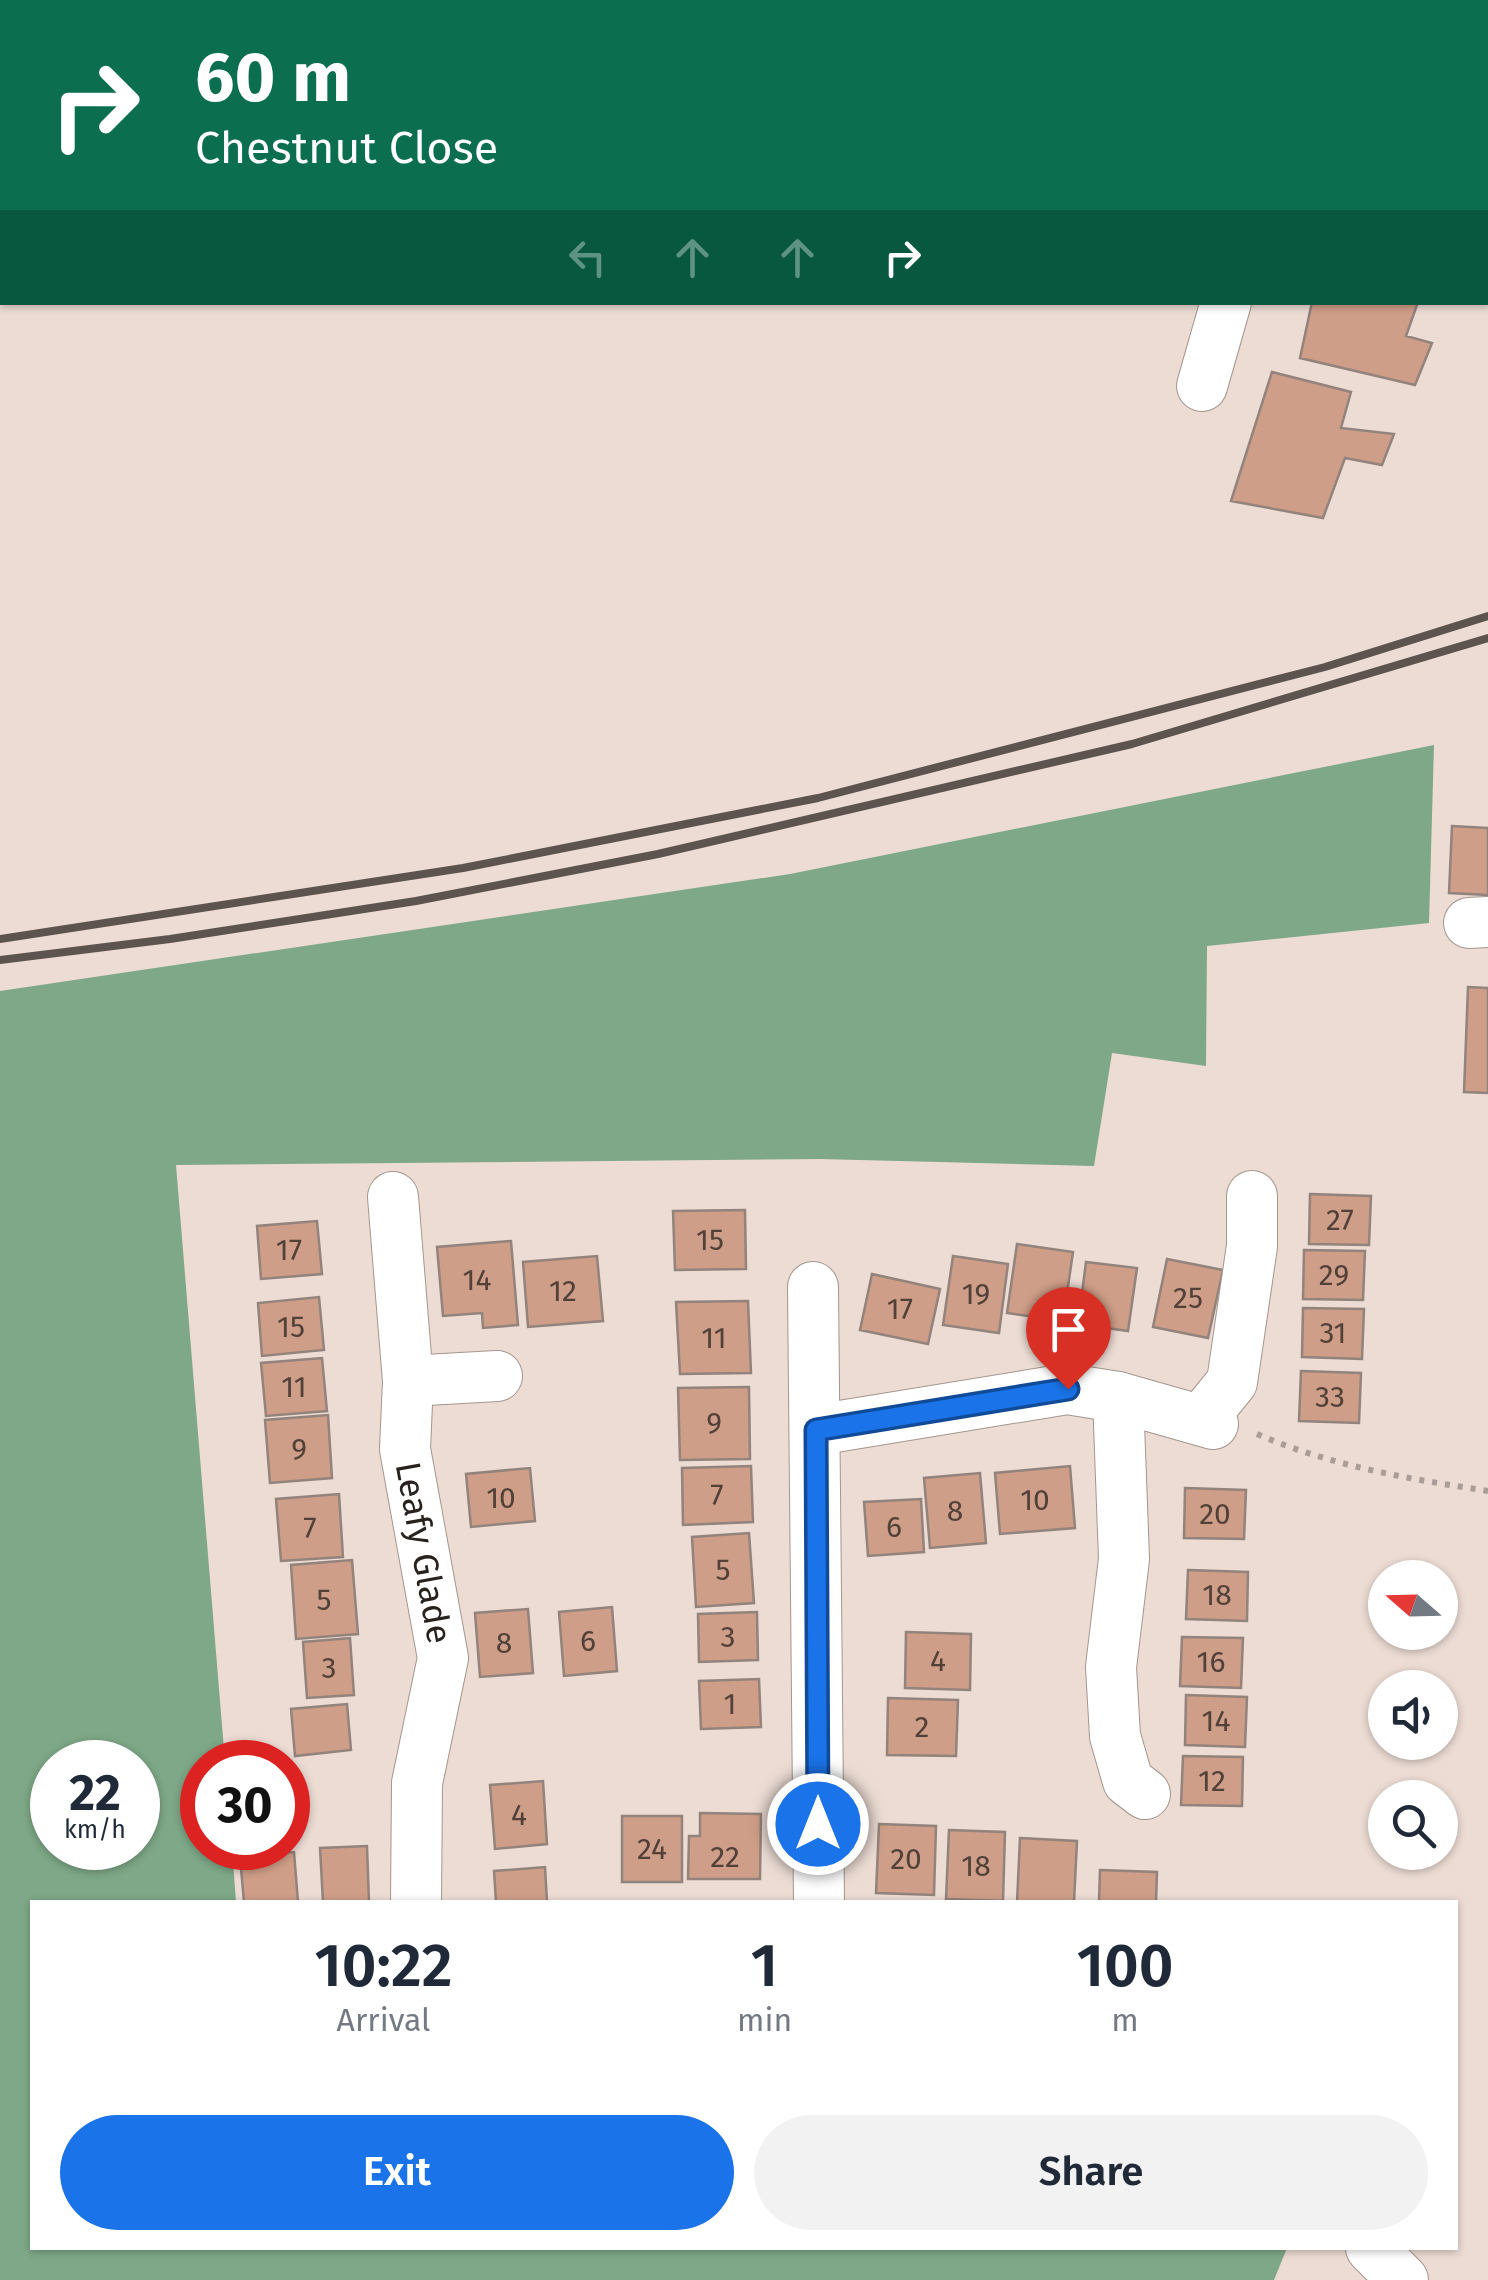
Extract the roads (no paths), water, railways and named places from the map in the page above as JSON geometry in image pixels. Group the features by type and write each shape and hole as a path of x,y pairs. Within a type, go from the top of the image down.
{"street":[{"path":"1202,386 1225,305"},
{"path":"816,1430 1068,1389 1118,1397 1207,1422 1232,1382 1252,1246 1252,1196"},
{"name":"Leafy Glade","path":"393,1197 408,1381 405,1449 443,1658 417,1783 416,1900"},
{"path":"813,1288 819,1900"},
{"path":"408,1381 497,1376"},
{"path":"1118,1397 1124,1558 1111,1667 1115,1736 1128,1781 1146,1794"},
{"path":"1374,2250 1403,2280"}],"railway":[{"path":"0,939 463,868 818,798 1325,667 1488,616"},
{"path":"0,960 170,939 416,901 658,854 1132,744 1488,638"}]}
